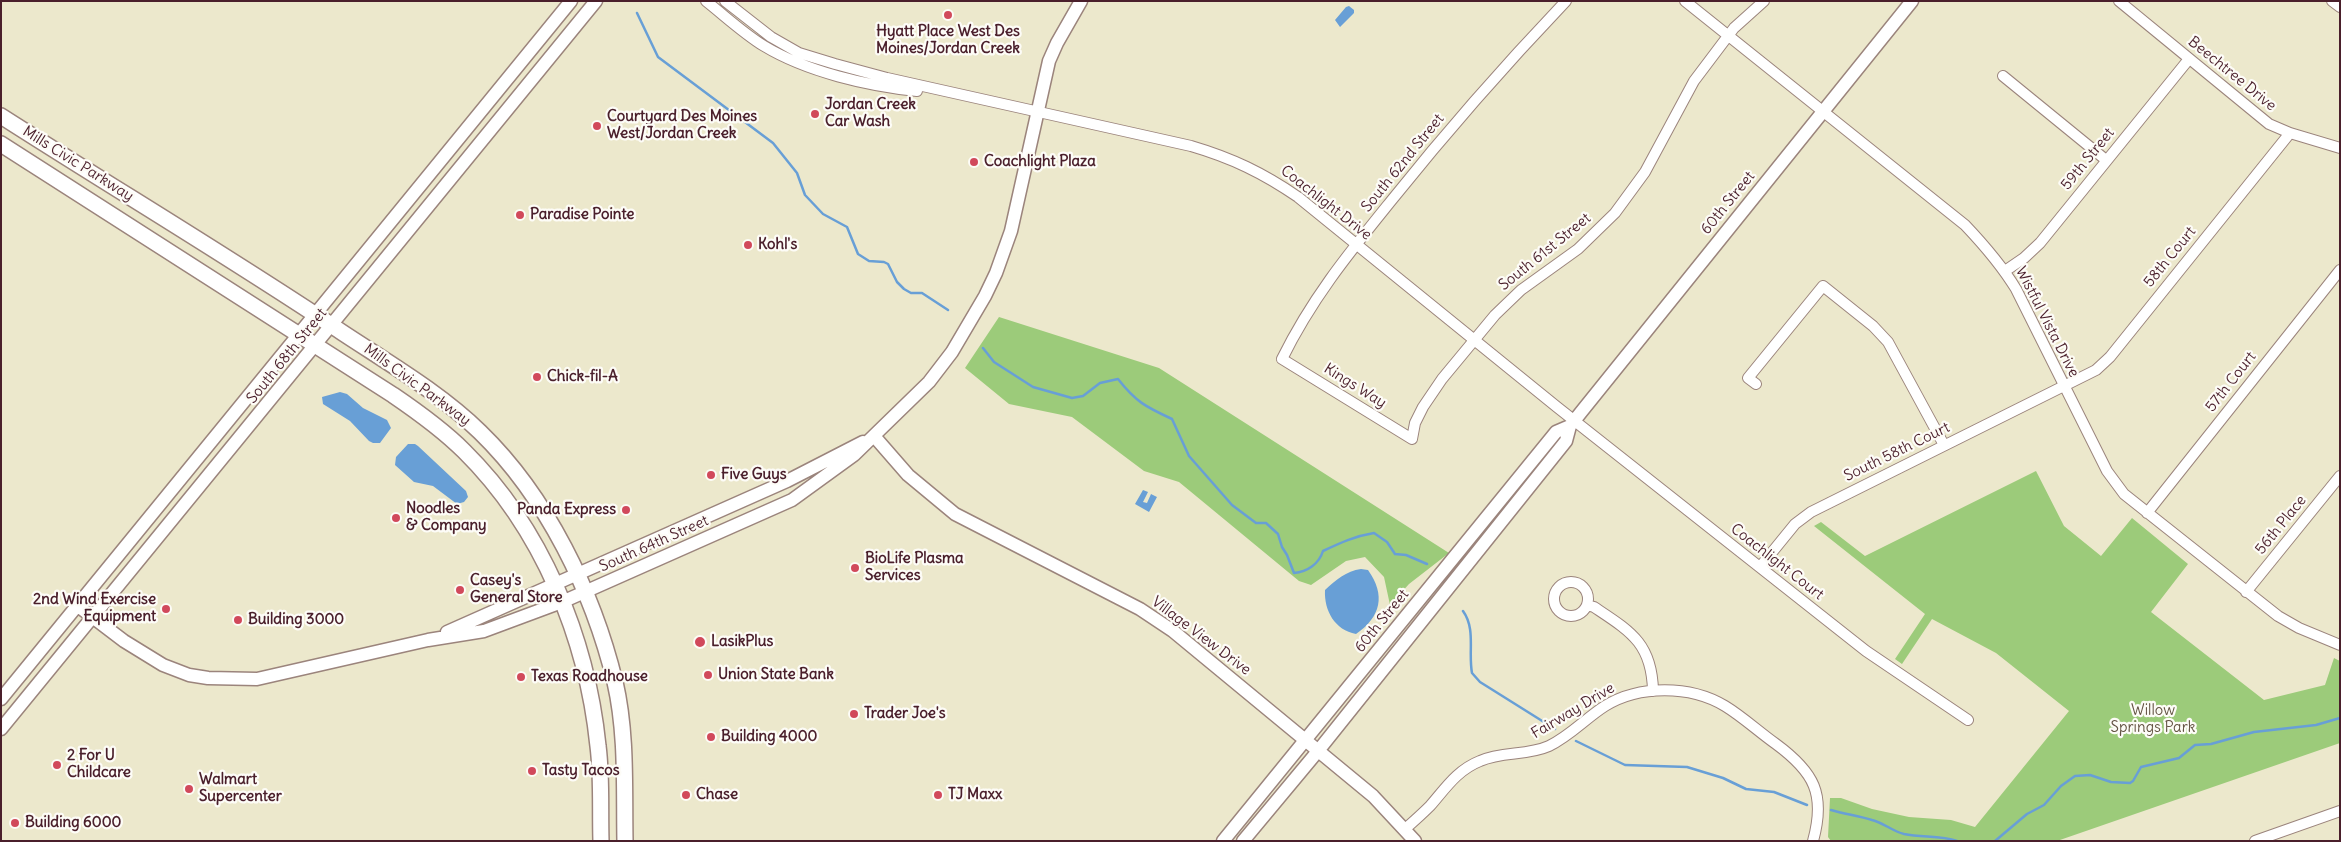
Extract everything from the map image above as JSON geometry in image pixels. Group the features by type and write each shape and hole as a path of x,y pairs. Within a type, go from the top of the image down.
{"main road":[{"name":"Mills Civic Parkway","path":"1,116 314,314 444,401 482,433 533,497 550,525 584,592 606,653 615,684 623,744 625,841"},
{"name":"Mills Civic Parkway","path":"1,144 300,333 415,410 465,452 503,495 518,517 555,586 580,648 590,694 598,746 601,841"}],"street":[{"name":"South 68th Street","path":"1,699 571,1"},
{"name":"South 68th Street","path":"1,729 318,345 596,1"},
{"name":"Coachlight Drive","path":"706,1 762,45 791,61 885,87 953,94"},
{"name":"Coachlight Drive","path":"725,1 771,37 799,53 887,78 953,94 1191,146 1232,159 1269,177 1298,197 1474,340 1572,423"},
{"name":"South 64th Street","path":"78,606 124,641 163,665 189,675 232,680 257,679 428,640 484,631 562,602 792,500 832,472 874,436 929,382 952,352 985,296 996,273 1011,231 1049,61 1081,1"},
{"name":"South 62nd Street","path":"1282,359 1319,292 1356,245 1479,94 1566,1"},
{"name":"Wistful Vista Drive","path":"1685,1 1965,225 2005,271 2114,483 2124,494 2278,616 2298,628 2340,645"},
{"name":"South 61st Street","path":"1412,439 1415,423 1423,407 1474,340 1507,302 1578,249 1614,213 1645,172 1694,81 1743,18 1764,1"},
{"name":"60th Street","path":"1242,841 1318,751 1566,441 1572,423 1912,1"},
{"name":"Beechtree Drive","path":"2118,1 2257,116 2290,133 2340,148"},
{"path":"2332,1 2340,7"},
{"name":"59th Street","path":"2005,271 2040,243 2189,59"},
{"path":"2003,76 2106,160"},
{"name":"58th Court","path":"2064,387 2085,377 2106,362 2290,133"},
{"name":"57th Court","path":"2146,513 2340,270"},
{"path":"1756,384 1748,378 1823,286 1873,326 1888,342 1944,445"},
{"name":"Kings Way","path":"1282,359 1412,439"},
{"name":"South 58th Court","path":"1760,567 1788,532 1803,517 1944,445 2064,387"},
{"name":"60th Street","path":"1223,841 1556,432 1572,423"},
{"name":"Coachlight Court","path":"1572,423 1884,665 1968,720"},
{"name":"South 64th Street","path":"428,640 555,586 788,481 874,436"},
{"name":"Village View Drive","path":"874,436 908,475 942,505 966,520 1140,609 1195,649 1374,796 1415,841"},
{"name":"56th Place","path":"2246,592 2340,476"},
{"path":"1587,605 1594,606 1636,637 1649,663 1653,691"},
{"name":"Fairway Drive","path":"1405,829 1428,807 1448,783 1471,765 1495,756 1539,750 1561,740 1605,706 1632,695 1653,691 1687,692 1723,704 1800,764 1811,777 1819,802 1813,841"},
{"path":"2255,841 2340,811"}],"green space":[{"path":"999,317 1159,368 1449,553 1409,584 1390,605 1384,577 1365,557 1346,561 1311,585 1299,581 1179,482 1144,471 1072,417 1009,404 965,368"},
{"name":"Willow Springs Park","path":"2036,471 2064,526 2101,556 2132,518 2188,564 2151,612 2264,700 2325,685 2334,658 2340,661 2340,743 2057,841 1831,841 1828,837 1830,798 1841,798 1872,809 1909,817 1951,820 1975,827 2069,711 1996,653 1932,619 1902,664 1895,659 1925,614 1814,526 1821,522 1865,556"}],"water":[{"path":"1349,6 1354,10 1354,13 1340,27 1335,20"},
{"path":"340,392 347,394 363,408 387,420 391,428 380,443 369,441 350,421 323,404 322,397"},
{"path":"408,444 418,446 466,491 468,497 464,502 457,504 433,486 414,482 395,465 396,457"},
{"path":"1143,490 1148,492 1143,502 1147,503 1151,494 1157,497 1149,512 1135,504"},
{"path":"1361,569 1368,570 1374,579 1379,597 1376,613 1356,634 1342,628 1332,618 1326,605 1325,590 1337,579"}],"waterway":[{"path":"637,13 658,57 773,143 797,173 805,195 823,214 847,227 858,254 869,261 888,264 897,282 904,289 911,293 922,293 948,310"},
{"path":"983,348 994,362 1033,387 1072,398 1083,396 1100,383 1118,379 1142,403 1172,419 1189,456 1232,505 1256,523 1266,523 1278,534 1294,573 1312,566 1319,560 1323,551 1354,538 1374,533 1387,542 1395,554 1406,555 1427,564"},
{"path":"1463,611 1471,633 1472,673 1480,682 1555,729"},
{"path":"1995,841 2027,814 2044,805 2061,786 2075,776 2090,775 2111,782 2130,783 2141,767 2179,758 2195,745 2211,744 2254,732 2316,725 2340,718"},
{"path":"1576,741 1625,765 1687,767 1723,778 1746,789 1774,792 1807,805"},
{"path":"1831,810 1876,821 1904,834 1957,841"}],"place":[{"name":"Hyatt Place West Des Moines/Jordan Creek","path":"948,15"},
{"name":"Jordan Creek Car Wash","path":"815,114"},
{"name":"Courtyard Des Moines West/Jordan Creek","path":"597,126"},
{"name":"Coachlight Plaza","path":"974,162"},
{"name":"Paradise Pointe","path":"520,215"},
{"name":"Kohl's","path":"748,245"},
{"name":"Chick-fil-A","path":"537,377"},
{"name":"Five Guys","path":"711,475"},
{"name":"Panda Express","path":"626,510"},
{"name":"Noodles & Company","path":"396,518"},
{"name":"BioLife Plasma Services","path":"855,568"},
{"name":"Casey's General Store","path":"460,590"},
{"name":"2nd Wind Exercise Equipment","path":"166,609"},
{"name":"Building 3000","path":"238,620"},
{"name":"LasikPlus","path":"700,642"},
{"name":"Union State Bank","path":"708,675"},
{"name":"Texas Roadhouse","path":"521,677"},
{"name":"Trader Joe's","path":"854,714"},
{"name":"Building 4000","path":"711,737"},
{"name":"2 For U Childcare","path":"57,765"},
{"name":"Tasty Tacos","path":"532,771"},
{"name":"Walmart Supercenter","path":"189,789"},
{"name":"Chase","path":"686,795"},
{"name":"TJ Maxx","path":"938,795"},
{"name":"Building 6000","path":"15,823"}]}
